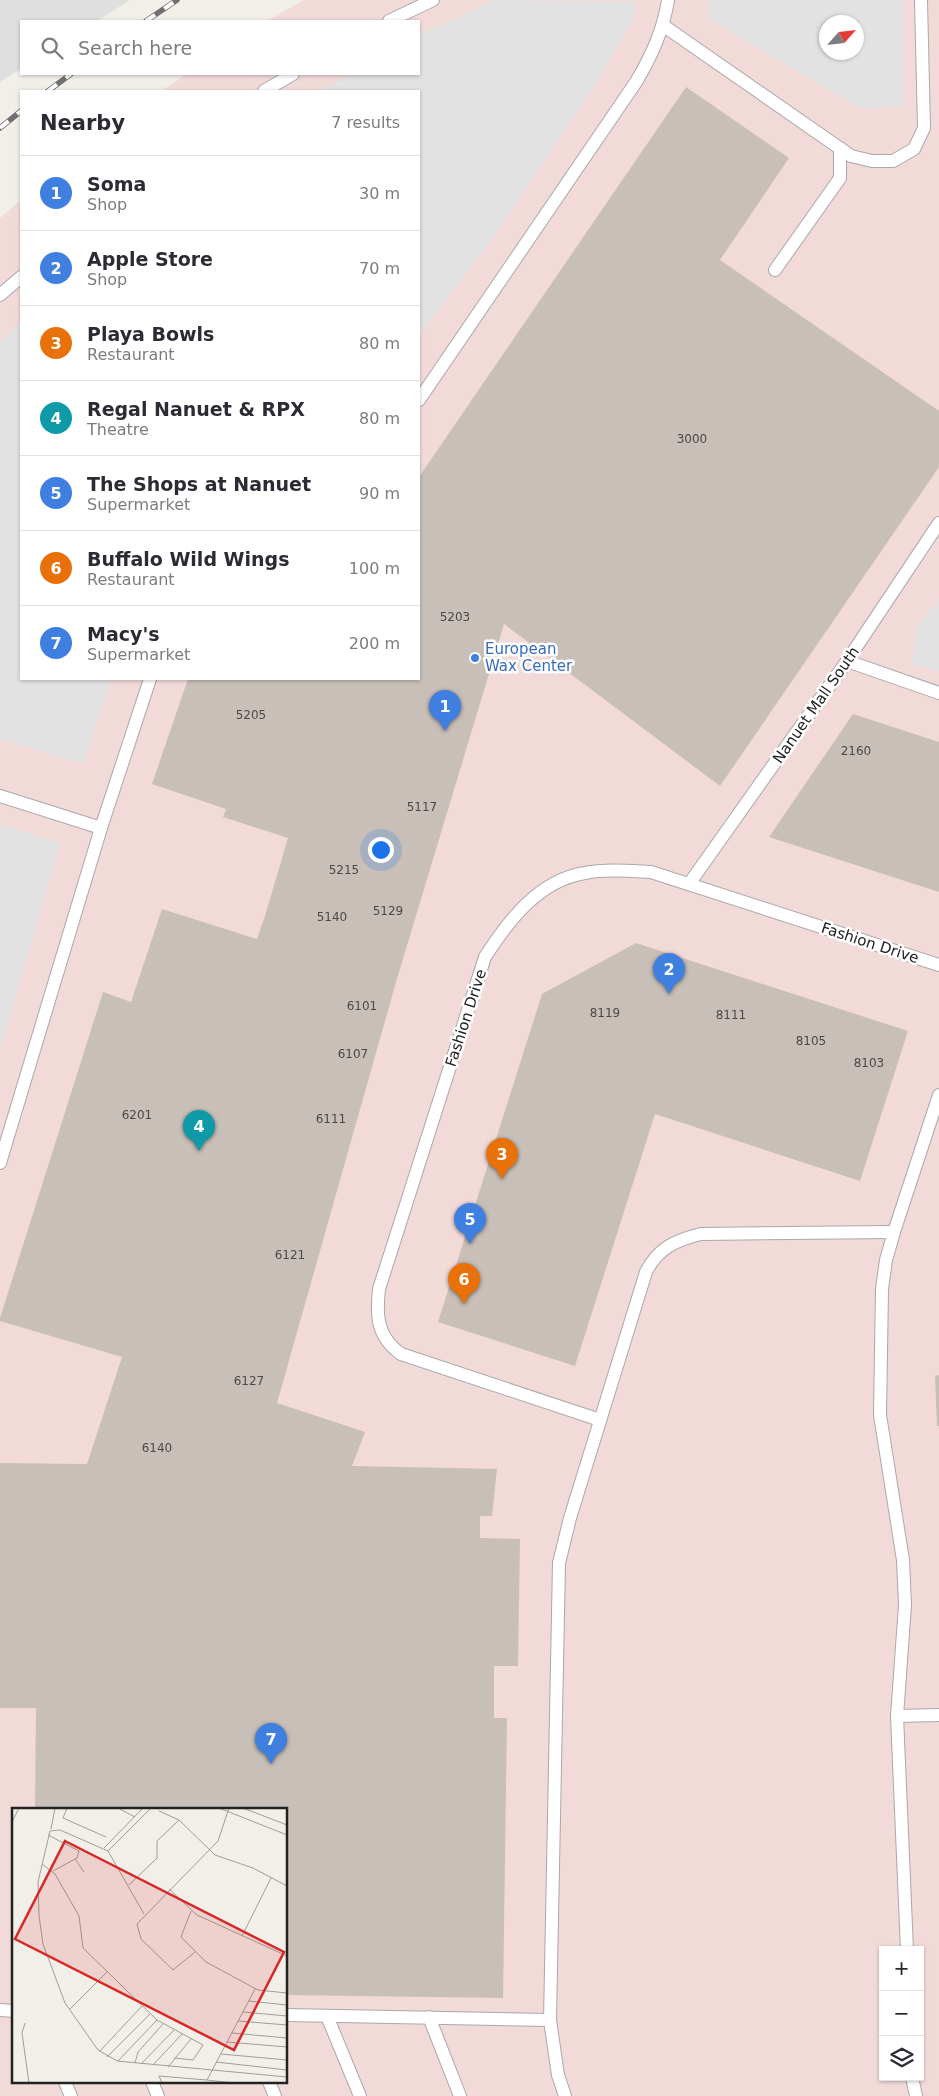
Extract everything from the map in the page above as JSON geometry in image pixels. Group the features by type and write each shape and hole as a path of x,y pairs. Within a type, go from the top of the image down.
{"lane":[{"path":"391,20 433,0"},
{"path":"420,399 636,82 652,54 664,26 668,0"},
{"path":"664,26 851,156 872,161 893,161 914,149 924,128 921,0"},
{"path":"266,90 291,75"},
{"path":"775,270 840,178 840,148"},
{"path":"0,295 20,278"},
{"name":"Nanuet Mall South","path":"689,884 847,661 939,523"},
{"path":"847,661 939,693"},
{"path":"0,1163 101,828 150,680"},
{"path":"0,796 101,828"},
{"name":"Fashion Drive","path":"600,1420 401,1354 390,1346 378,1322 380,1289 485,958 502,930 530,900 553,885 583,873 616,870 651,872 939,965"},
{"path":"907,1946 897,1716 905,1604 903,1560 880,1415 882,1289 886,1260 894,1232 939,1095"},
{"path":"565,2096 558,2076 550,2020 559,1563 563,1539 646,1272 653,1258 665,1247 682,1238 701,1234 894,1232"},
{"path":"897,1716 939,1715"},
{"path":"288,2015 550,2020"},
{"path":"327,2016 360,2096"},
{"path":"429,2017 460,2096"},
{"path":"913,2081 916,2096"},
{"path":"66,2084 71,2096"},
{"path":"153,2084 158,2096"},
{"path":"270,2084 275,2096"}],"shaded area":[{"path":"0,0 130,0 99,20 20,20 20,70 0,82"},
{"path":"304,0 939,0 939,2096 0,2096 0,218 20,201 20,680 420,680 420,90 163,90 185,75 420,75 420,20 269,20"},
{"path":"494,0 636,2 632,21 595,85 493,238 420,334 420,90 322,90 349,75 420,75 420,35"},
{"path":"708,0 903,0 903,107 860,108 708,19"},
{"path":"20,322 20,680 111,680 83,764 0,739 0,343"},
{"path":"939,598 939,672 912,664 916,629"},
{"path":"0,824 60,843 0,1051"}],"building":[{"path":"686,87 789,158 720,260 939,411 939,467 720,786 504,624 396,982 277,1403 365,1432 352,1466 497,1469 492,1516 480,1516 480,1538 520,1539 518,1666 494,1666 494,1718 507,1718 503,1998 288,1995 288,1808 35,1808 36,1708 0,1708 0,1463 87,1464 122,1357 0,1321 0,1318 103,992 131,1002 162,909 257,939 288,838 223,817 226,809 152,784 188,680 420,680 420,476"},
{"path":"853,714 939,742 939,892 769,837"},
{"path":"636,943 908,1031 860,1181 655,1114 575,1366 438,1322 542,994"},
{"path":"939,1375 939,1426 937,1426 935,1376"}],"railway":[{"path":"147,20 177,0"},
{"path":"49,90 70,75"},
{"path":"0,128 20,112"}],"place":[{"name":"European Wax Center","path":"475,658"},
{"name":"Soma","path":"445,731"},
{"name":"Apple Store","path":"669,994"},
{"name":"Regal Nanuet & RPX","path":"199,1151"},
{"name":"Playa Bowls","path":"502,1179"},
{"name":"The Shops at Nanuet","path":"470,1244"},
{"name":"Buffalo Wild Wings","path":"464,1304"},
{"name":"Macy's","path":"271,1764"}]}
